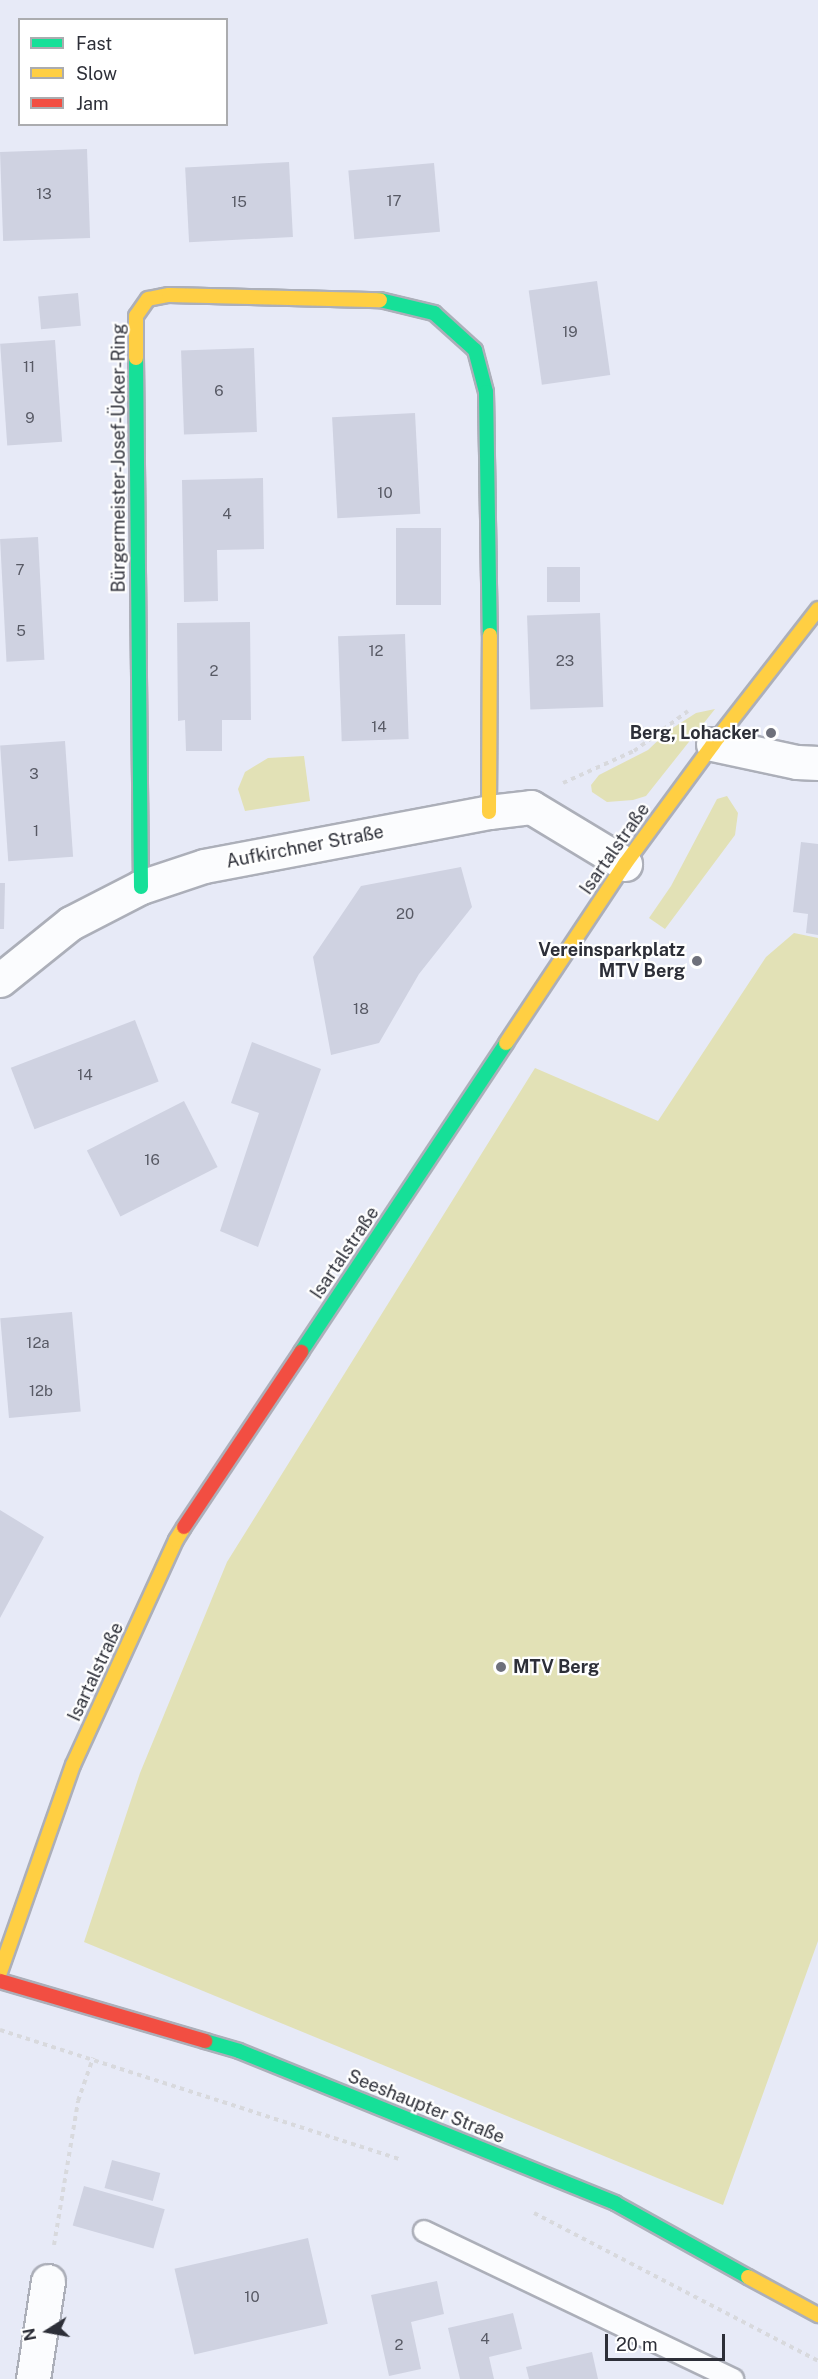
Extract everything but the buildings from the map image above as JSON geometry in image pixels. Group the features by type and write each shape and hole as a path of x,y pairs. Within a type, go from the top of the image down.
{"main road":[{"name":"Bürgermeister-Josef-Ücker-Ring","path":"141,887 136,316 148,299 169,295 378,299 434,313 475,350 486,392 490,588 489,812"},
{"name":"Isartalstraße","path":"0,1972 73,1766 176,1540 625,864 738,710 818,609"},
{"name":"Seeshaupter Straße","path":"0,1981 239,2051 615,2202 818,2315"}],"street":[{"path":"713,744 797,762 818,763"},
{"path":"531,807 625,864"},
{"name":"Aufkirchner Straße","path":"0,980 71,923 141,887 204,866 489,812 531,807"},
{"path":"33,2379 48,2281"}],"lane":[{"path":"424,2231 733,2379"}],"path":[{"path":"531,807 562,784 634,751 688,711 713,707 738,710"},
{"path":"0,2030 93,2058 403,2160"},
{"path":"48,2281 78,2101 93,2058"},
{"path":"523,2208 818,2361"}],"green space":[{"path":"715,709 646,796 633,800 607,802 592,792 591,785 599,775 648,750 668,731 696,713"},
{"path":"304,756 310,801 245,811 238,789 245,772 268,758"},
{"path":"727,796 738,813 735,835 665,929 649,918 671,886 717,799"},
{"name":"MTV Berg","path":"794,933 818,938 818,1941 723,2205 84,1942 140,1773 227,1562 535,1068 658,1121 766,957"}],"traffic: fast":[{"path":"380,300 434,313 475,350 486,392 490,635"},
{"path":"136,358 141,887"},
{"path":"301,1352 506,1043"},
{"path":"205,2041 239,2051 615,2203 748,2277"}],"traffic: slow":[{"path":"136,358 136,316 148,299 169,295 380,300"},
{"path":"506,1043 625,864 713,744 818,609"},
{"path":"489,812 490,635"},
{"path":"0,1972 73,1765 184,1527"},
{"path":"748,2277 818,2315"}],"traffic: jam":[{"path":"184,1527 301,1352"},
{"path":"0,1981 205,2041"}],"place":[{"name":"Berg, Lohacker","path":"771,733"},
{"name":"Vereinsparkplatz MTV Berg","path":"697,961"},
{"name":"MTV Berg","path":"501,1667"}]}
